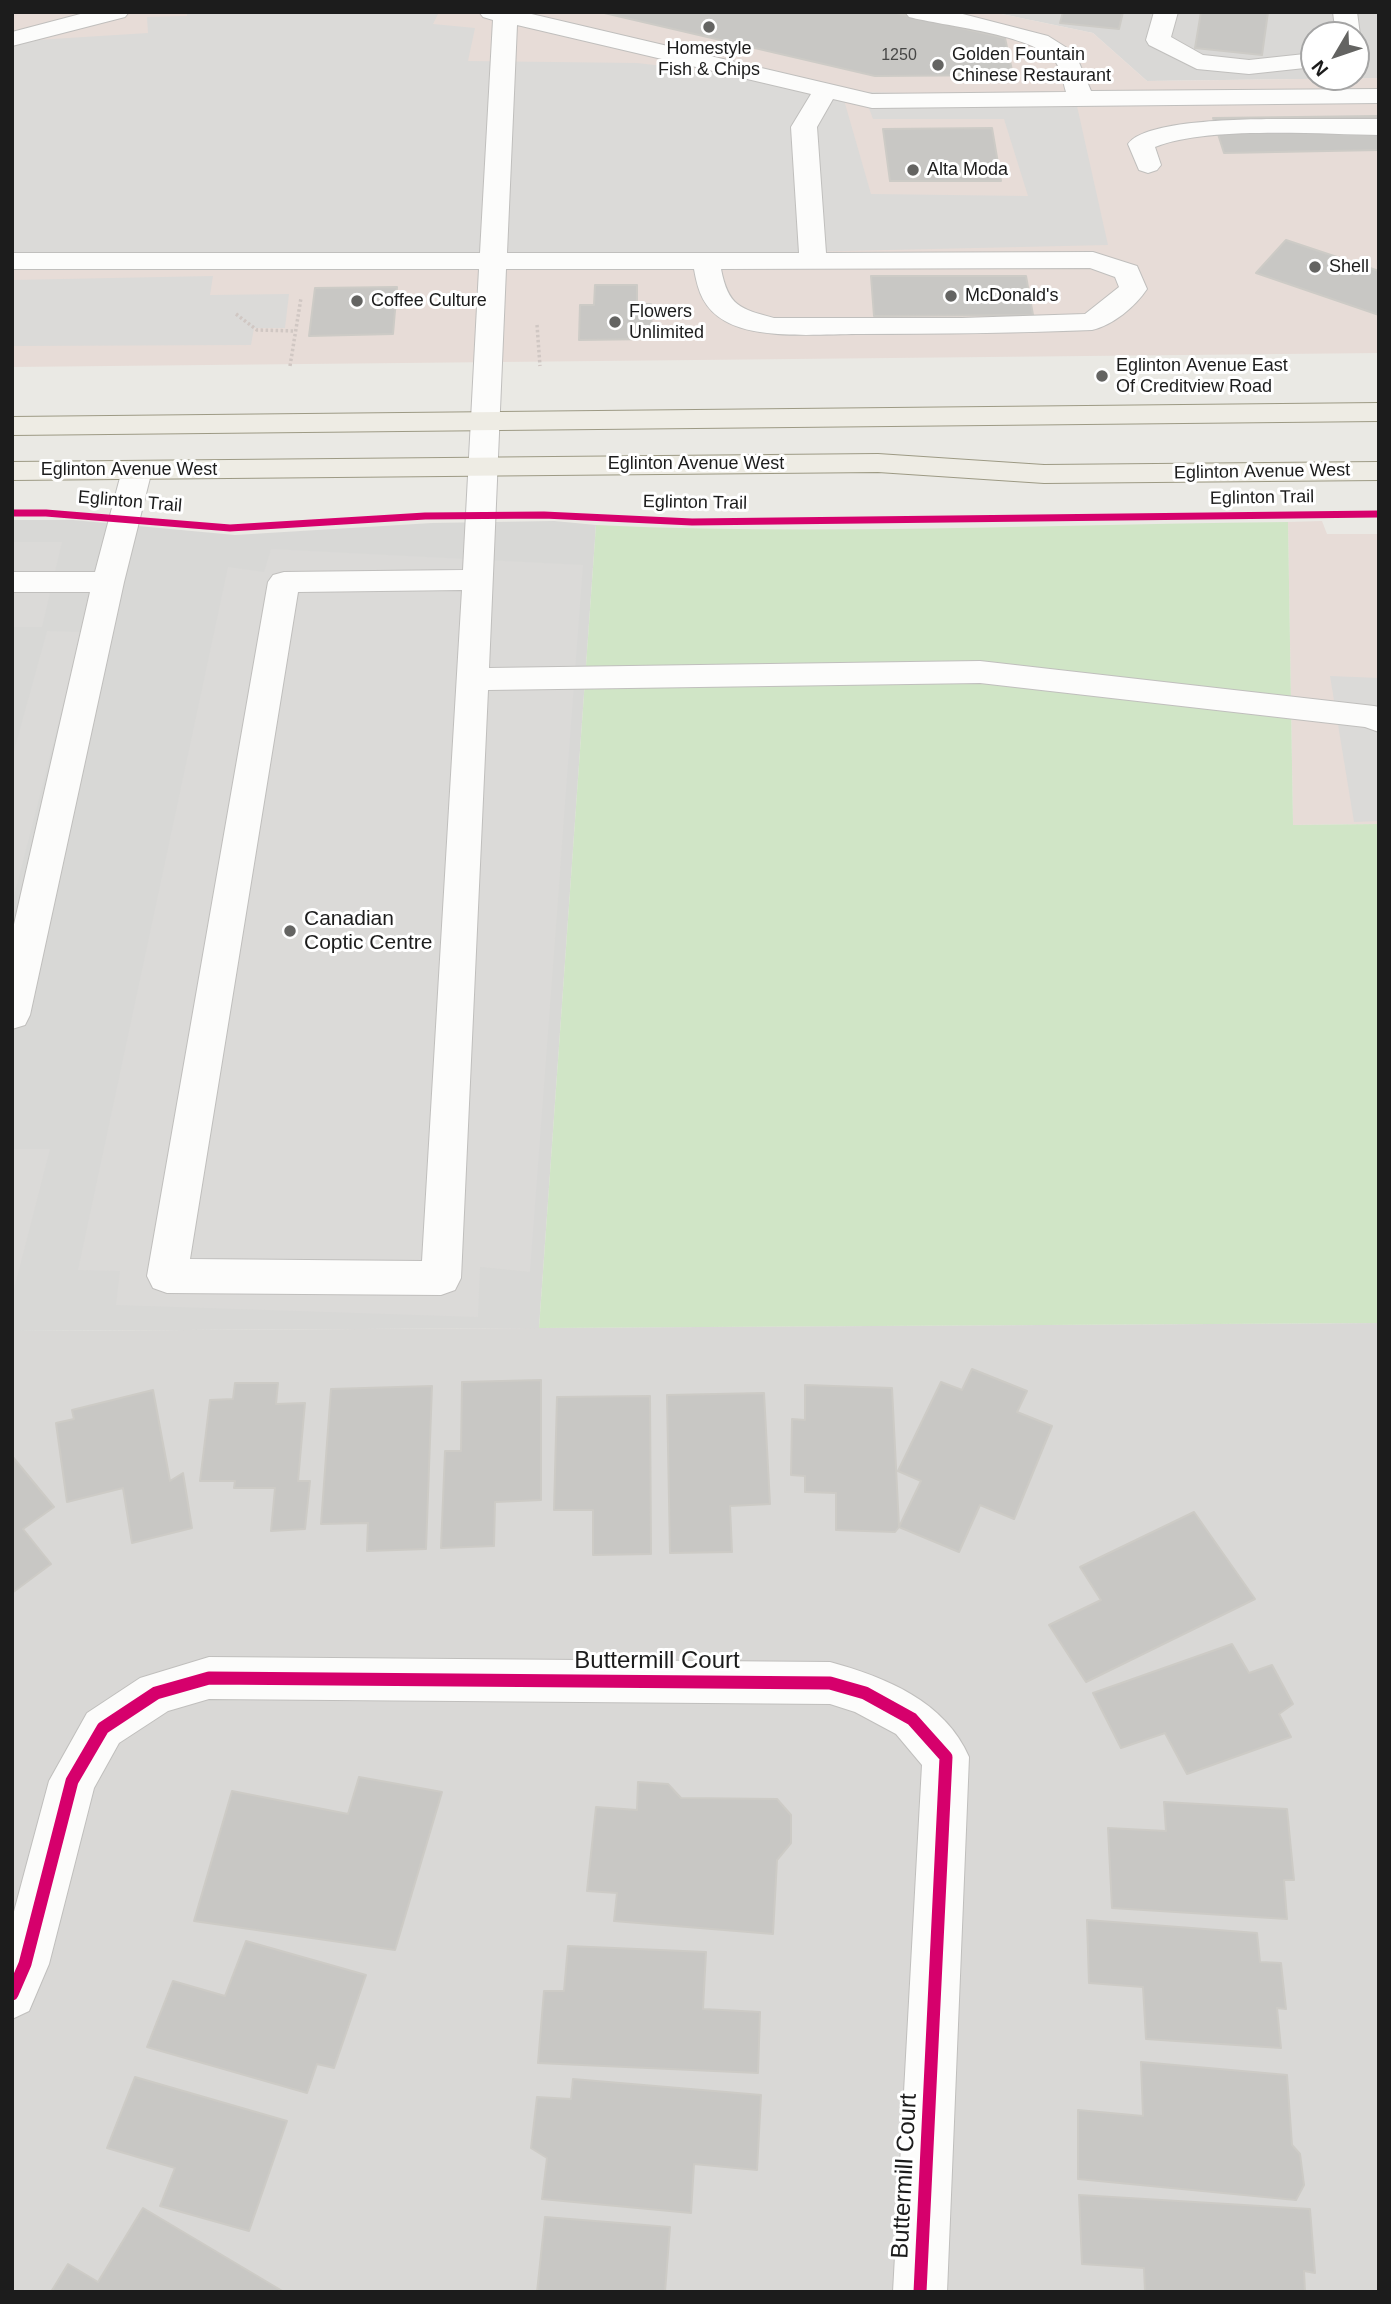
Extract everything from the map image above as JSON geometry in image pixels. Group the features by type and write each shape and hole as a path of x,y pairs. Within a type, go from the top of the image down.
{"main road":[{"path":"12,426 1379,412"},
{"name":"Eglinton Avenue West","path":"12,471 878,463 1044,474 1379,471"},
{"path":"1244,472 1278,495 1379,494"}],"street":[{"path":"12,39 117,12"},
{"path":"917,12 1022,35 1048,44 1066,58 1081,99"},
{"path":"1166,12 1158,40 1197,62 1248,67 1300,61"},
{"path":"478,580 284,582 167,1276 441,1278 484,467 500,13 872,101 1379,96"},
{"path":"813,261 804,127 826,90"},
{"path":"1148,165 1141,144 1150,137 1194,130 1379,127"},
{"path":"12,261 1093,260 1127,272 1133,289 1114,307 1092,322 962,326 774,326 737,317 718,303 710,289 706,261"},
{"path":"12,1015 108,582 137,470"},
{"path":"12,582 108,582"},
{"path":"473,679 980,672 1374,717 1379,720"},
{"name":"Buttermill Court","path":"12,1994 25,1964 72,1781 103,1728 156,1693 209,1678 830,1683 865,1693 912,1719 946,1757 920,2292"}],"path":[{"path":"236,314 257,330 295,331"}],"shaded area":[{"path":"12,12 992,12 1093,33 1147,81 1300,79 1300,91 1370,91 1370,78 1379,78 1379,353 12,367"},
{"path":"187,12 439,12 433,24 475,28 468,61 637,63 840,86 871,194 1028,196 1004,119 873,119 863,92 1075,97 1108,245 12,270 12,48 20,41 148,33 147,17 187,16"},
{"path":"992,12 1379,12 1379,78 1370,78 1370,21 1300,21 1300,79 1147,81 1093,33"},
{"path":"213,276 210,295 289,294 285,328 254,328 251,345 12,346 12,280"},
{"name":"Canadian Coptic Centre","path":"12,520 73,520 235,535 432,523 554,521 596,525 539,1328 12,1331"},
{"path":"1322,521 1327,534 1379,534 1379,824 1293,825 1288,522"},
{"path":"12,542 62,542 42,627 12,627"},
{"name":"Canadian Coptic Centre","path":"271,549 583,565 530,1272 480,1267 478,1317 116,1305 120,1271 78,1270 228,567 264,572"},
{"path":"47,631 82,632 12,904 12,758"},
{"path":"1330,676 1379,678 1379,821 1354,822"},
{"path":"12,1149 50,1149 12,1297"},
{"path":"1379,1323 1379,2292 12,2292 12,1331"}],"green space":[{"path":"1288,522 1293,825 1379,824 1379,1323 539,1328 596,525 856,529"}],"building":[{"path":"600,12 892,12 1005,38 1013,75 875,76"},
{"path":"1063,12 1123,12 1119,29 1060,23"},
{"path":"1201,12 1268,12 1262,55 1195,48"},
{"path":"1379,116 1379,150 1224,153 1213,118"},
{"path":"992,128 1001,181 890,181 883,129"},
{"path":"1286,240 1379,271 1379,315 1256,273"},
{"name":"McDonald's","path":"871,276 1026,276 1033,315 874,316"},
{"name":"Flowers Unlimited","path":"595,285 637,285 637,304 651,304 652,339 579,340 580,305 594,305"},
{"path":"397,287 393,334 309,336 315,288"},
{"path":"972,1369 1027,1391 1017,1412 1052,1426 1014,1519 980,1505 959,1552 899,1527 921,1481 898,1471 941,1382 962,1390"},
{"path":"541,1380 541,1500 495,1502 494,1546 441,1548 445,1451 461,1451 462,1382"},
{"path":"235,1383 278,1383 276,1404 305,1403 298,1481 310,1481 305,1529 271,1531 275,1488 234,1488 235,1481 200,1481 210,1400 233,1399"},
{"path":"805,1385 892,1388 899,1527 895,1532 836,1530 836,1493 805,1492 805,1476 791,1475 792,1419 805,1420"},
{"path":"432,1386 426,1549 367,1551 368,1523 321,1524 331,1389"},
{"path":"153,1390 170,1481 183,1473 192,1528 132,1543 123,1488 67,1502 56,1423 74,1419 72,1410"},
{"path":"764,1393 770,1504 730,1506 732,1552 670,1553 667,1395"},
{"path":"650,1396 651,1554 593,1555 593,1510 554,1510 557,1397"},
{"path":"12,1456 54,1507 23,1529 51,1564 12,1593"},
{"path":"1194,1512 1255,1599 1086,1682 1049,1625 1101,1600 1080,1567"},
{"path":"1232,1644 1249,1673 1272,1665 1293,1704 1279,1714 1291,1737 1187,1774 1165,1733 1121,1748 1093,1693"},
{"path":"359,1777 442,1792 395,1950 194,1921 232,1791 348,1814"},
{"path":"638,1782 668,1784 681,1798 777,1799 791,1815 791,1843 777,1860 773,1934 614,1921 617,1893 587,1891 596,1807 637,1810"},
{"path":"1164,1802 1287,1809 1294,1880 1284,1880 1287,1919 1112,1908 1108,1828 1166,1831"},
{"path":"1087,1920 1257,1933 1260,1962 1281,1963 1286,2009 1277,2008 1281,2048 1146,2039 1143,1987 1089,1983"},
{"path":"246,1941 366,1975 334,2068 317,2064 307,2093 147,2047 173,1981 225,1996"},
{"path":"568,1946 706,1952 703,2009 760,2012 758,2073 538,2063 544,1991 564,1991"},
{"path":"1141,2062 1287,2075 1292,2145 1300,2154 1304,2185 1296,2200 1078,2179 1078,2110 1143,2116"},
{"path":"135,2077 287,2121 249,2231 160,2206 175,2168 107,2148"},
{"path":"573,2079 761,2095 757,2170 694,2164 691,2213 542,2199 547,2158 531,2148 537,2097 571,2099"},
{"path":"1079,2195 1310,2209 1315,2273 1304,2271 1305,2292 1145,2292 1144,2268 1082,2264"},
{"path":"143,2208 284,2292 51,2292 68,2264 98,2282"},
{"path":"545,2217 670,2227 665,2292 537,2292"}],"cycle path":[{"name":"Eglinton Trail","path":"12,513 46,513 230,528 425,516 544,515 692,522 1379,514"},
{"path":"12,1994 25,1964 72,1781 103,1728 156,1693 209,1678 830,1683 865,1693 912,1719 946,1757 920,2292"}],"place":[{"name":"Homestyle Fish & Chips","path":"709,27"},
{"name":"Golden Fountain Chinese Restaurant","path":"938,65"},
{"name":"Alta Moda","path":"913,170"},
{"name":"Shell","path":"1315,267"},
{"name":"McDonald's","path":"951,296"},
{"name":"Coffee Culture","path":"357,301"},
{"name":"Flowers Unlimited","path":"615,322"},
{"name":"Eglinton Avenue East Of Creditview Road","path":"1102,376"},
{"name":"Canadian Coptic Centre","path":"290,931"}]}
